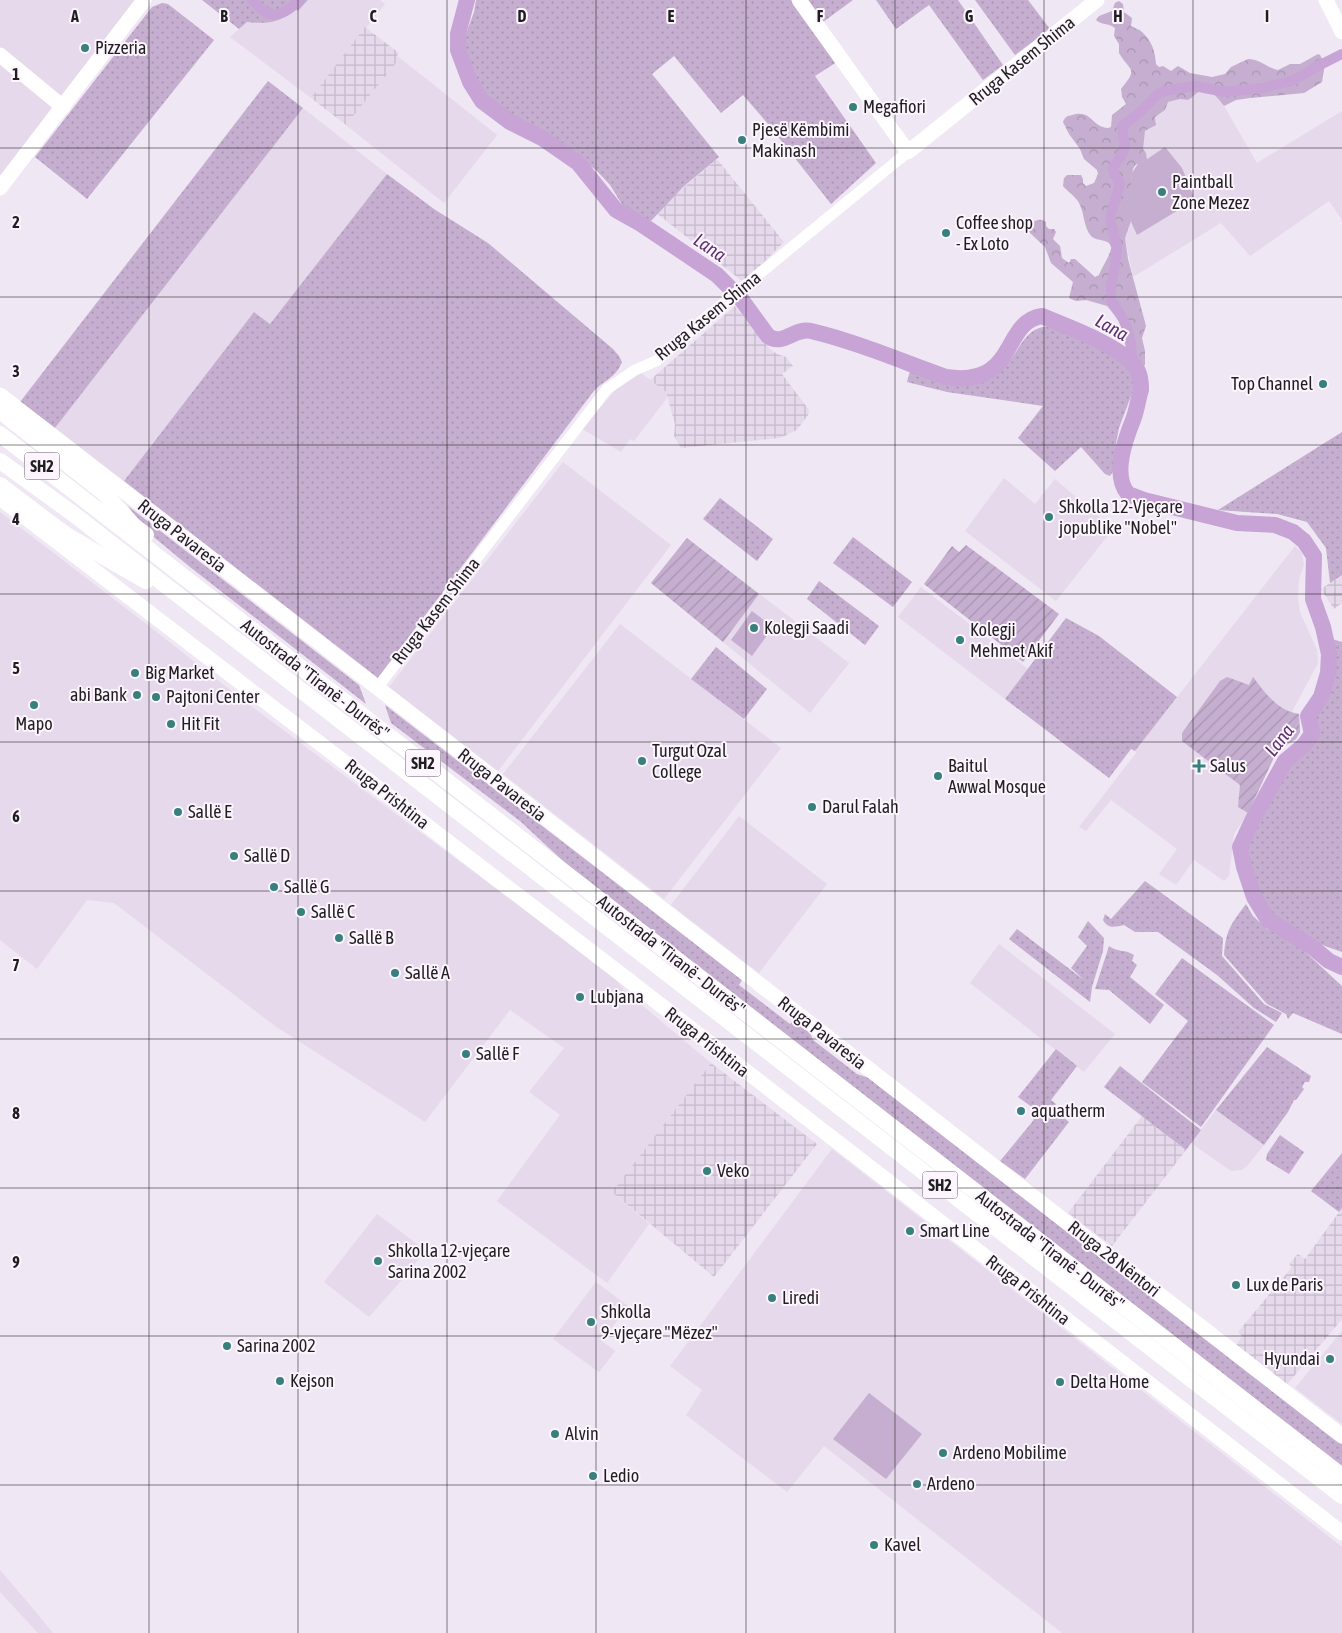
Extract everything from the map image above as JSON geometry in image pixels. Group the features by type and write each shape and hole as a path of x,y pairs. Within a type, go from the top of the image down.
{"highway":[{"path":"0,411 104,493 134,526 235,606 259,636"},
{"name":"Autostrada \"Tiranë - Durrës\"","path":"0,434 1342,1476"},
{"name":"Autostrada \"Tiranë - Durrës\"","path":"0,461 72,513 284,679 1342,1496"},
{"path":"0,485 66,535 138,578 173,593"}],"main road":[{"path":"0,188 144,0"},
{"path":"799,0 908,152"},
{"name":"Rruga Kasem Shima","path":"908,152 1097,0"},
{"path":"1326,0 1342,32"},
{"path":"0,55 63,107"},
{"name":"Rruga Pavaresia","path":"0,395 886,1082"},
{"name":"Rruga Prishtina","path":"0,498 623,976 1342,1533"},
{"name":"Rruga 28 Nëntori","path":"886,1082 1342,1436"}],"street":[{"name":"Rruga Kasem Shima","path":"377,688 607,389 635,370 656,361 709,315 908,152"}],"shaded area":[{"path":"0,0 136,0 0,178"},
{"path":"308,0 380,0 385,4 311,98 230,37 247,22 262,23 291,14 296,9 298,11"},
{"path":"365,27 399,53 397,56 400,58 346,125 311,98"},
{"path":"400,58 497,135 444,203 346,125"},
{"path":"1206,90 1216,96 1224,106 1257,163 1342,111 1342,220 1329,201 1250,256 1221,223 1133,277 1125,238 1131,221 1129,194 1132,185 1131,177 1139,162 1143,162 1145,131 1153,127 1157,121 1155,117 1162,113 1168,102 1180,99 1188,100 1200,91"},
{"path":"303,108 387,174 270,324 254,312 124,481 55,428"},
{"path":"717,159 784,242 742,281 655,212"},
{"path":"735,306 770,349 786,357 793,366 782,374 809,410 808,415 797,430 780,438 681,448 674,436 675,424 666,392 650,380"},
{"path":"641,373 666,392 667,398 634,441 630,439 621,452 582,429 617,388"},
{"path":"563,462 671,545 498,771 389,687"},
{"name":"Shkolla 12-Vjeçare jopublike \"Nobel\"","path":"1004,478 1035,504 1055,479 1113,529 1056,601 965,531"},
{"path":"0,512 247,703 601,967 615,978 624,990 711,1063 612,1192 649,1224 607,1283 497,1201 560,1115 529,1092 564,1048 510,1010 425,1122 275,1026 114,903 87,900 37,969 0,940"},
{"name":"Kolegji Saadi","path":"687,538 849,663 810,713 651,583"},
{"name":"Salus","path":"1295,546 1302,553 1304,565 1299,579 1298,599 1300,612 1317,650 1318,663 1292,712 1299,714 1300,732 1296,739 1277,751 1248,813 1234,834 1229,876 1224,881 1194,860 1176,885 1159,874 1177,849 1111,800 1086,831 1079,827 1136,753 1135,751"},
{"path":"1342,575 1342,603 1334,609 1321,589"},
{"name":"Kolegji Mehmet Akif","path":"921,587 1028,669 1005,699 898,617"},
{"name":"Turgut Ozal College","path":"620,624 781,748 664,899 503,774"},
{"path":"739,816 827,884 759,973 671,905"},
{"path":"999,944 1115,1034 1084,1072 970,983"},
{"path":"711,1063 817,1144 714,1277 612,1192"},
{"path":"1216,1110 1264,1145 1242,1170 1231,1171 1191,1143"},
{"path":"1142,1116 1186,1150 1112,1246 1068,1213"},
{"path":"832,1149 1342,1547 1342,1633 1062,1633 824,1446 787,1492 686,1415 702,1390 670,1366"},
{"path":"1342,1208 1342,1319 1285,1387 1235,1347 1242,1336 1238,1332 1292,1267 1289,1264 1298,1254 1305,1259"},
{"name":"Shkolla 12-vjeçare Sarina 2002","path":"377,1214 425,1250 408,1273 369,1317 324,1282"},
{"name":"Shkolla 9-vjeçare \"Mëzez\"","path":"596,1282 628,1306 602,1341 615,1351 599,1372 553,1339"},
{"name":"Hyundai","path":"1342,1331 1342,1424 1295,1388"},
{"path":"0,1570 53,1633 38,1633 0,1592"}],"green space":[{"path":"202,0 308,0 298,11 295,9 279,20 261,23 247,22 239,29"},
{"path":"476,0 795,0 837,62 815,76 876,163 831,204 743,95 721,113 674,56 652,74 719,157 683,187 651,221 623,206 610,185 596,170 536,129 505,112 477,87 462,51"},
{"path":"808,0 853,0 823,22"},
{"path":"876,0 958,0 1003,65 983,80 929,5 896,29"},
{"path":"975,0 1028,0 1050,29 1015,55"},
{"path":"1119,1 1123,4 1124,12 1132,18 1131,26 1141,31 1151,43 1156,64 1171,71 1178,66 1190,73 1212,77 1225,74 1231,67 1248,59 1256,60 1278,70 1290,64 1300,64 1318,54 1325,64 1322,82 1304,93 1236,100 1224,106 1211,92 1205,90 1188,100 1180,99 1168,102 1165,110 1155,117 1156,125 1145,131 1143,149 1147,160 1137,164 1133,169 1128,208 1131,221 1125,238 1128,259 1146,326 1142,338 1145,351 1145,365 1141,367 1135,362 1125,344 1121,323 1107,306 1086,300 1076,301 1069,298 1073,282 1051,263 1045,247 1029,232 1030,224 1040,220 1046,222 1046,226 1049,229 1054,229 1056,232 1053,239 1060,246 1062,258 1069,263 1071,259 1075,259 1095,277 1099,275 1110,253 1111,247 1108,242 1091,236 1079,203 1063,186 1064,178 1067,175 1081,175 1086,186 1094,183 1098,174 1097,170 1084,159 1063,122 1069,116 1084,114 1098,125 1108,128 1111,127 1112,115 1126,104 1122,97 1121,89 1130,77 1131,70 1119,53 1119,44 1114,36 1115,28 1096,20 1099,16 1112,11 1115,3"},
{"path":"162,3 168,4 214,40 87,199 35,157 152,7"},
{"path":"268,81 303,108 55,428 20,402"},
{"name":"Paintball Zone Mezez","path":"1165,147 1182,168 1195,200 1137,235 1127,213 1132,173 1139,162 1143,162"},
{"path":"387,174 434,209 488,243 613,349 622,362 613,376 593,392 378,678 124,481 254,312 270,324"},
{"path":"1049,326 1118,357 1132,375 1134,388 1119,428 1116,443 1115,469 1110,476 1105,474 1081,447 1055,471 1018,438 1043,406 947,392 907,382 910,371 953,383 976,383 1007,363 1030,333 1041,327"},
{"path":"1342,432 1342,575 1330,583 1326,548 1307,522 1277,514 1218,510"},
{"path":"720,498 773,539 757,561 703,519"},
{"path":"128,506 359,685 366,704 144,529"},
{"path":"853,537 912,582 893,607 833,563"},
{"path":"687,538 759,594 723,642 651,583"},
{"path":"966,545 1059,614 1023,662 924,584 952,546 959,552"},
{"path":"819,581 879,626 865,645 807,599"},
{"path":"752,611 773,627 752,656 731,640"},
{"path":"1066,618 1099,636 1177,697 1135,751 1131,749 1109,778 1005,699"},
{"path":"1332,639 1342,642 1342,952 1322,945 1272,916 1260,897 1246,858 1245,845 1251,830 1287,765 1314,737 1312,718 1323,700 1331,675"},
{"path":"716,647 767,689 744,719 691,679"},
{"path":"1227,677 1249,685 1253,677 1279,706 1299,714 1300,732 1296,739 1277,751 1248,813 1238,807 1240,785 1182,741 1182,733 1220,681"},
{"path":"385,705 742,980 739,985 790,1024 793,1021 810,1033 813,1040 857,1074 869,1078 1342,1444 1342,1469 592,888 520,821 391,723"},
{"path":"1145,881 1223,938 1222,956 1264,1004 1282,1013 1276,1022 1254,1008 1217,975 1158,932 1135,932 1124,925 1112,927 1105,923 1103,920 1105,914 1111,919"},
{"path":"1246,904 1253,916 1267,929 1288,938 1299,946 1342,986 1342,1034 1293,1013 1288,1019 1286,1014 1267,1004 1224,955 1226,939 1230,928"},
{"path":"1088,921 1104,938 1103,951 1092,987 1090,1002 1009,939 1017,929 1084,980 1071,968 1087,946 1078,937"},
{"path":"1109,946 1134,955 1132,961 1137,965 1130,977 1164,1005 1150,1024 1109,990 1095,989"},
{"path":"1182,958 1274,1025 1201,1127 1142,1082 1188,1021 1155,994"},
{"path":"1267,1047 1311,1076 1309,1082 1305,1082 1302,1087 1304,1089 1294,1100 1288,1112 1264,1145 1216,1110"},
{"path":"1056,1049 1077,1066 1051,1100 1056,1104 1053,1109 1069,1122 1025,1179 1000,1161 1033,1121 1036,1110 1018,1097"},
{"path":"1120,1066 1201,1130 1186,1150 1104,1087"},
{"path":"1280,1135 1304,1152 1289,1174 1266,1160 1267,1154"},
{"path":"1342,1153 1342,1208 1339,1212 1311,1191"},
{"path":"869,1393 922,1434 886,1479 833,1439"}],"waterway":[{"path":"252,0 266,13 272,14 282,13 300,0"},
{"name":"Lana","path":"467,0 458,34 458,50 470,82 482,101 510,122 542,138 578,163 616,210 641,224 717,275 741,299 768,336 773,339 779,339 800,332 811,331 862,346 946,377 969,378 986,373 997,364 1020,330 1029,321 1042,316 1116,350 1126,357 1139,373 1141,390 1124,447 1120,468 1123,486 1128,494 1144,500 1237,523 1275,525 1293,532 1304,541 1314,556 1313,599 1323,627 1329,654 1328,673 1321,697 1308,716 1312,734 1304,745 1285,761 1240,847 1244,867 1254,897 1268,920 1312,947 1329,961 1342,967"},
{"path":"1133,363 1129,334 1123,319 1111,300 1111,285 1117,247 1111,214 1120,184 1113,168 1123,153 1125,144 1122,126 1138,114 1159,93 1194,86 1225,92 1263,88 1294,80 1342,54"}],"place":[{"name":"Pizzeria","path":"85,48"},
{"name":"Megafiori","path":"853,107"},
{"name":"Pjesë Këmbimi Makinash","path":"742,140"},
{"name":"Paintball Zone Mezez","path":"1162,192"},
{"name":"Coffee shop - Ex Loto","path":"946,233"},
{"name":"Top Channel","path":"1323,384"},
{"name":"Shkolla 12-Vjeçare jopublike \"Nobel\"","path":"1049,517"},
{"name":"Kolegji Saadi","path":"754,628"},
{"name":"Kolegji Mehmet Akif","path":"960,640"},
{"name":"Big Market","path":"135,673"},
{"name":"abi Bank","path":"137,695"},
{"name":"Pajtoni Center","path":"156,697"},
{"name":"Mapo","path":"34,705"},
{"name":"Hit Fit","path":"171,724"},
{"name":"Turgut Ozal College","path":"642,761"},
{"name":"Salus","path":"1199,766"},
{"name":"Baitul Awwal Mosque","path":"938,776"},
{"name":"Darul Falah","path":"812,807"},
{"name":"Sallë E","path":"178,812"},
{"name":"Sallë D","path":"234,856"},
{"name":"Sallë G","path":"274,887"},
{"name":"Sallë C","path":"301,912"},
{"name":"Sallë B","path":"339,938"},
{"name":"Sallë A","path":"395,973"},
{"name":"Lubjana","path":"580,997"},
{"name":"Sallë F","path":"466,1054"},
{"name":"aquatherm","path":"1021,1111"},
{"name":"Veko","path":"707,1171"},
{"name":"Smart Line","path":"910,1231"},
{"name":"Shkolla 12-vjeçare Sarina 2002","path":"378,1261"},
{"name":"Lux de Paris","path":"1236,1285"},
{"name":"Liredi","path":"772,1298"},
{"name":"Shkolla 9-vjeçare \"Mëzez\"","path":"591,1322"},
{"name":"Sarina 2002","path":"227,1346"},
{"name":"Hyundai","path":"1330,1359"},
{"name":"Kejson","path":"280,1381"},
{"name":"Delta Home","path":"1060,1382"},
{"name":"Alvin","path":"555,1434"},
{"name":"Ardeno Mobilime","path":"943,1453"},
{"name":"Ledio","path":"593,1476"},
{"name":"Ardeno","path":"917,1484"},
{"name":"Kavel","path":"874,1545"}]}
